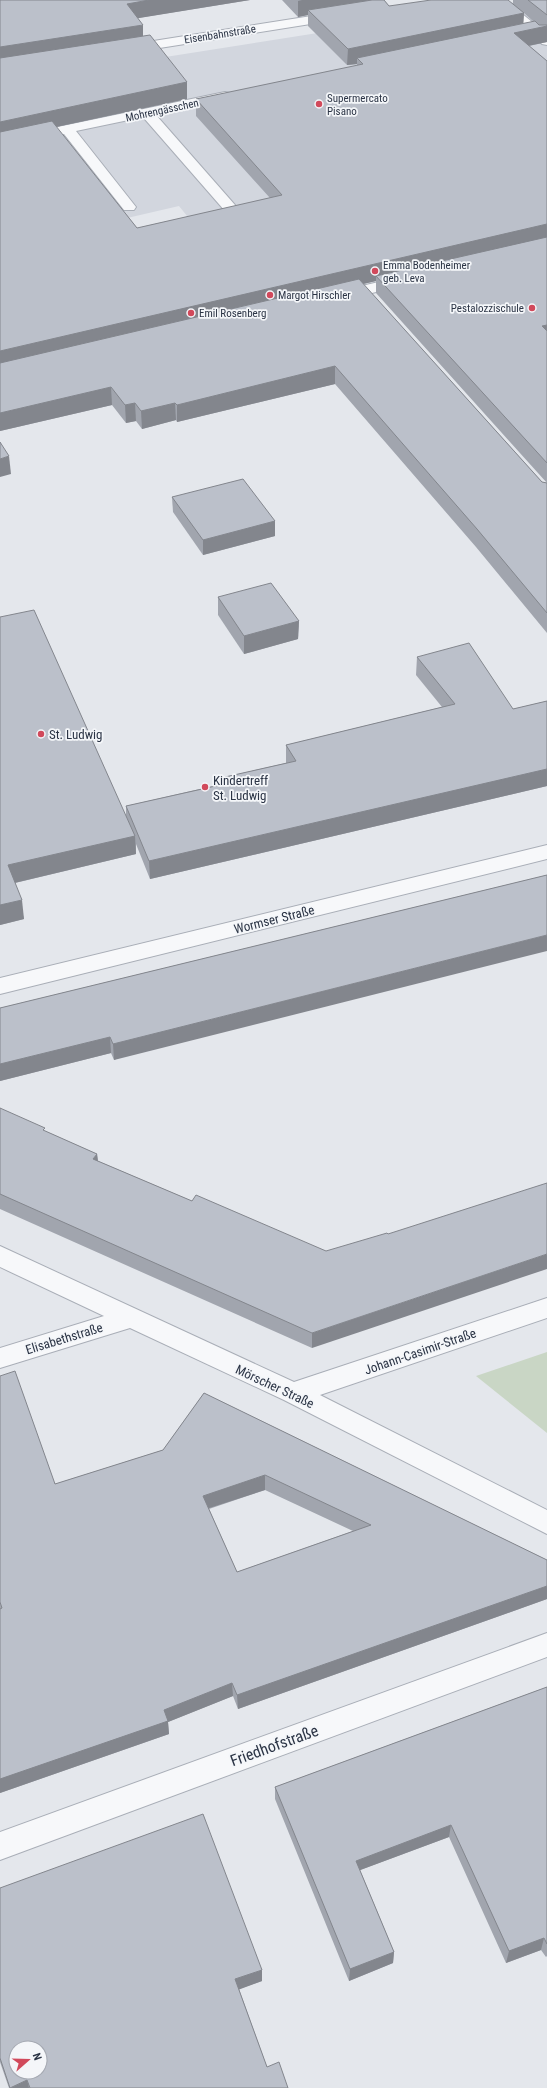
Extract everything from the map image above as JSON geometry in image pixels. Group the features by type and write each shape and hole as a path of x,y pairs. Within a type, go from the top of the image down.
{"street":[{"path":"497,0 547,41"},
{"name":"Eisenbahnstraße","path":"118,50 353,14"},
{"path":"520,35 536,32"},
{"name":"Mohrengässchen","path":"0,143 241,93"},
{"path":"147,113 230,208"},
{"path":"67,129 129,207"},
{"path":"325,299 369,296 417,278"},
{"name":"Wormser Straße","path":"0,986 547,852"},
{"name":"Mörscher Straße","path":"0,1256 129,1318 293,1393 547,1523"},
{"name":"Johann-Casimir-Straße","path":"293,1393 547,1308"},
{"name":"Elisabethstraße","path":"0,1358 129,1318"},
{"name":"Friedhofstraße","path":"0,1846 547,1645"}],"shaded area":[{"path":"528,0 547,0 547,94 507,159 196,227 179,206 97,225 0,83"}],"green space":[{"path":"547,1352 547,1433 476,1376"}],"building":[{"path":"0,0 149,0 127,4 143,25 0,47"},
{"path":"372,0 384,0 389,6 431,0 508,0 524,13 348,49 308,10"},
{"path":"528,0 547,0 547,15"},
{"path":"535,21 539,25 547,26 514,33 547,61 547,224 0,351 0,132 52,121 137,228 282,195 196,99 363,64 357,58"},
{"path":"150,35 187,82 0,122 0,58"},
{"path":"547,237 547,325 542,326 547,331 547,463 376,276"},
{"path":"359,279 542,482 547,483 547,613 477,529 335,366 177,405 175,403 141,411 135,403 125,405 111,387 0,413 0,363"},
{"path":"0,442 9,456 0,459"},
{"path":"243,479 275,521 203,540 172,497"},
{"path":"271,583 299,621 244,636 218,597"},
{"name":"St. Ludwig","path":"34,610 135,836 8,865 22,900 0,905 0,617"},
{"path":"469,643 513,709 547,701 547,769 149,861 126,806 229,783 225,777 296,761 286,745 455,704 417,657"},
{"path":"547,875 547,935 113,1044 110,1037 0,1064 0,1008"},
{"path":"0,1108 45,1128 43,1130 97,1154 93,1159 192,1201 196,1195 326,1251 387,1233 388,1234 547,1183 547,1254 312,1333 0,1194"},
{"path":"15,1371 55,1484 163,1450 204,1393 547,1560 547,1586 237,1695 232,1683 164,1710 168,1721 0,1779 0,1609 2,1608 0,1602 0,1376","holes":["265,1475 371,1525 237,1572 203,1496"]},
{"path":"547,1687 547,1944 544,1938 509,1951 451,1825 356,1861 394,1952 350,1969 275,1787"},
{"path":"203,1814 262,1970 235,1979 267,2067 279,2062 288,2088 30,2088 27,2080 10,2088 0,2058 0,1888"}],"place":[{"name":"Supermercato Pisano","path":"319,104"},
{"name":"Emma Bodenheimer geb. Leva","path":"375,271"},
{"name":"Margot Hirschler","path":"270,295"},
{"name":"Pestalozzischule","path":"532,308"},
{"name":"Emil Rosenberg","path":"191,313"},
{"name":"St. Ludwig","path":"41,734"},
{"name":"Kindertreff St. Ludwig","path":"205,787"}]}
